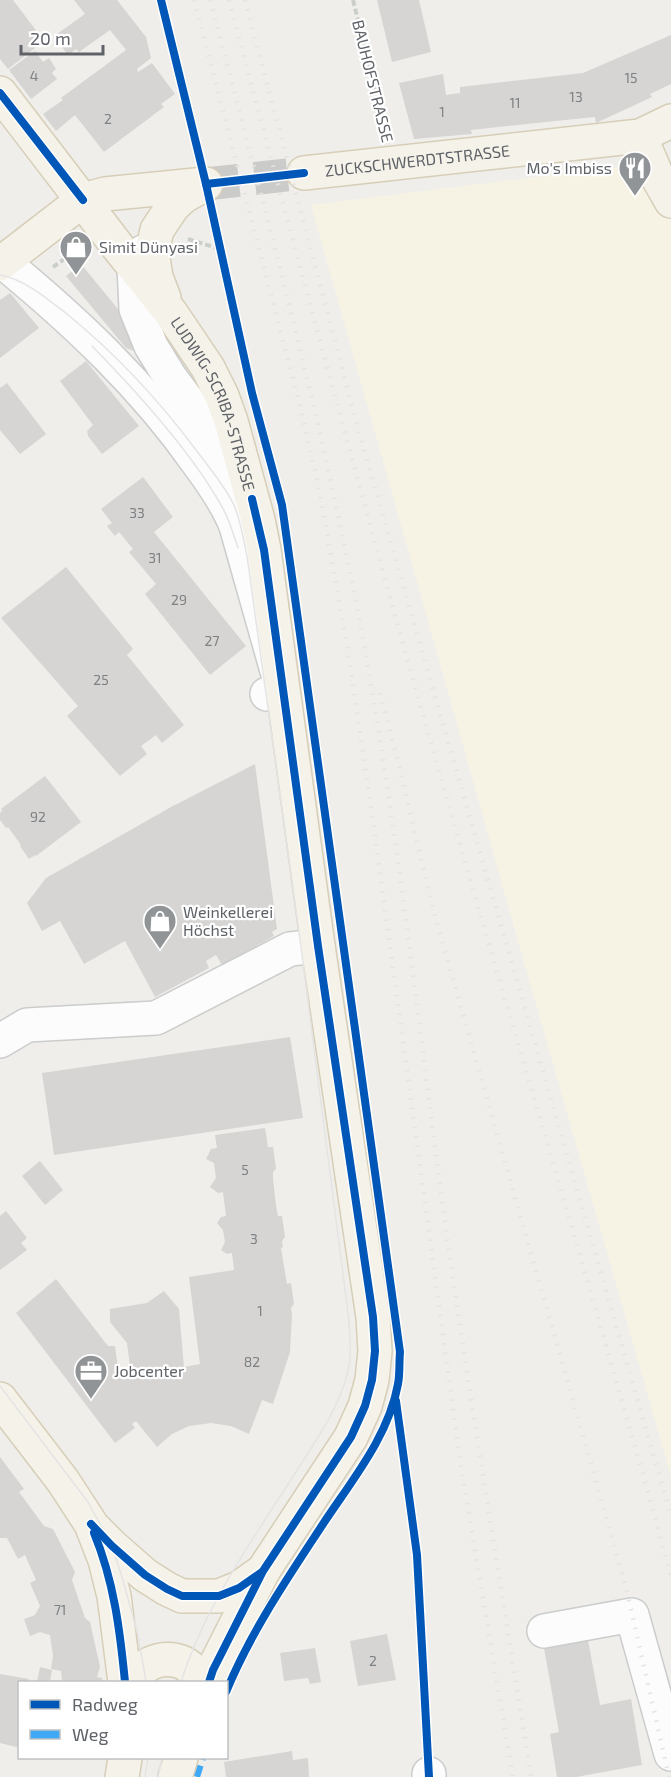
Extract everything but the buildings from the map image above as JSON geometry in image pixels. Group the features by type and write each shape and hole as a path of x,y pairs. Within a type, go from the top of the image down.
{"main road":[{"name":"LUDWIG-SCRIBA-STRASSE","path":"0,93 171,313 208,368 231,421 264,550 275,693 318,946 373,1317 375,1351 372,1380 351,1437 263,1571 210,1681"},
{"name":"ZUCKSCHWERDTSTRASSE","path":"304,173 640,136 671,121"},
{"path":"640,136 671,201"},
{"path":"2,263 83,200 105,194 206,184 184,196 173,206 157,230 153,247 156,277 171,313"},
{"path":"0,1399 63,1481 91,1524 145,1575 182,1596 219,1596 239,1588 263,1571"},
{"path":"91,1524 105,1560 114,1596 125,1681"},
{"path":"132,1681 144,1667 168,1659 187,1664 197,1674 199,1681"},
{"path":"122,1777 125,1759"},
{"path":"175,1777 181,1759"}],"lane":[{"path":"157,230 134,267 136,309 151,346 231,459 252,499"},
{"path":"2,263 52,302 109,356 182,439 226,502 236,526 275,693"},
{"path":"0,1041 27,1025 156,1018 290,949 318,946"},
{"path":"544,1631 632,1615 671,1754"}],"path":[{"path":"397,1408 417,1555 429,1776"}],"shaded area":[{"path":"671,166 671,1476 311,205 618,167 629,189"}],"tunnel":[{"path":"206,184 304,173"}],"tram line":[{"path":"0,275 27,285 43,296 85,329 119,361 182,431 233,503 240,522 247,556 301,947 349,1321 349,1368 343,1389 324,1427 230,1575 216,1601 202,1628 181,1681"},
{"path":"92,346 144,402 194,463 224,510 238,548"},
{"path":"0,1386 88,1502 112,1546 138,1635 146,1681"},
{"path":"145,1777 148,1759"},
{"path":"158,1777 162,1759"}],"railway":[{"path":"194,0 318,483 347,646 371,807 461,1467 513,1777"},
{"path":"210,0 319,429 372,690 404,906 451,1265 531,1777"},
{"path":"229,0 413,681 671,1576"},
{"path":"245,0 359,432 671,1516"},
{"path":"380,693 435,916 626,1587 669,1777"}],"marked path":[{"path":"197,1777 203,1759"}],"cycle path":[{"path":"161,0 206,184 252,393 282,505 400,1352 399,1380 387,1421 378,1439 271,1604 228,1687"},
{"path":"0,93 83,200"},
{"path":"206,184 304,173"},
{"path":"209,1681 263,1571 351,1437 365,1406 372,1380 375,1351 373,1317 318,946 264,550 252,499"},
{"path":"396,1401 417,1555 429,1777"},
{"path":"91,1524 145,1575 182,1596 219,1596 239,1588 262,1572"},
{"path":"94,1533 111,1588 125,1681"}],"place":[{"name":"Mo's Imbiss","path":"635,197"},
{"name":"Simit Dünyasi","path":"76,276"},
{"name":"Weinkellerei Höchst","path":"160,950"},
{"name":"Jobcenter","path":"91,1400"}]}
